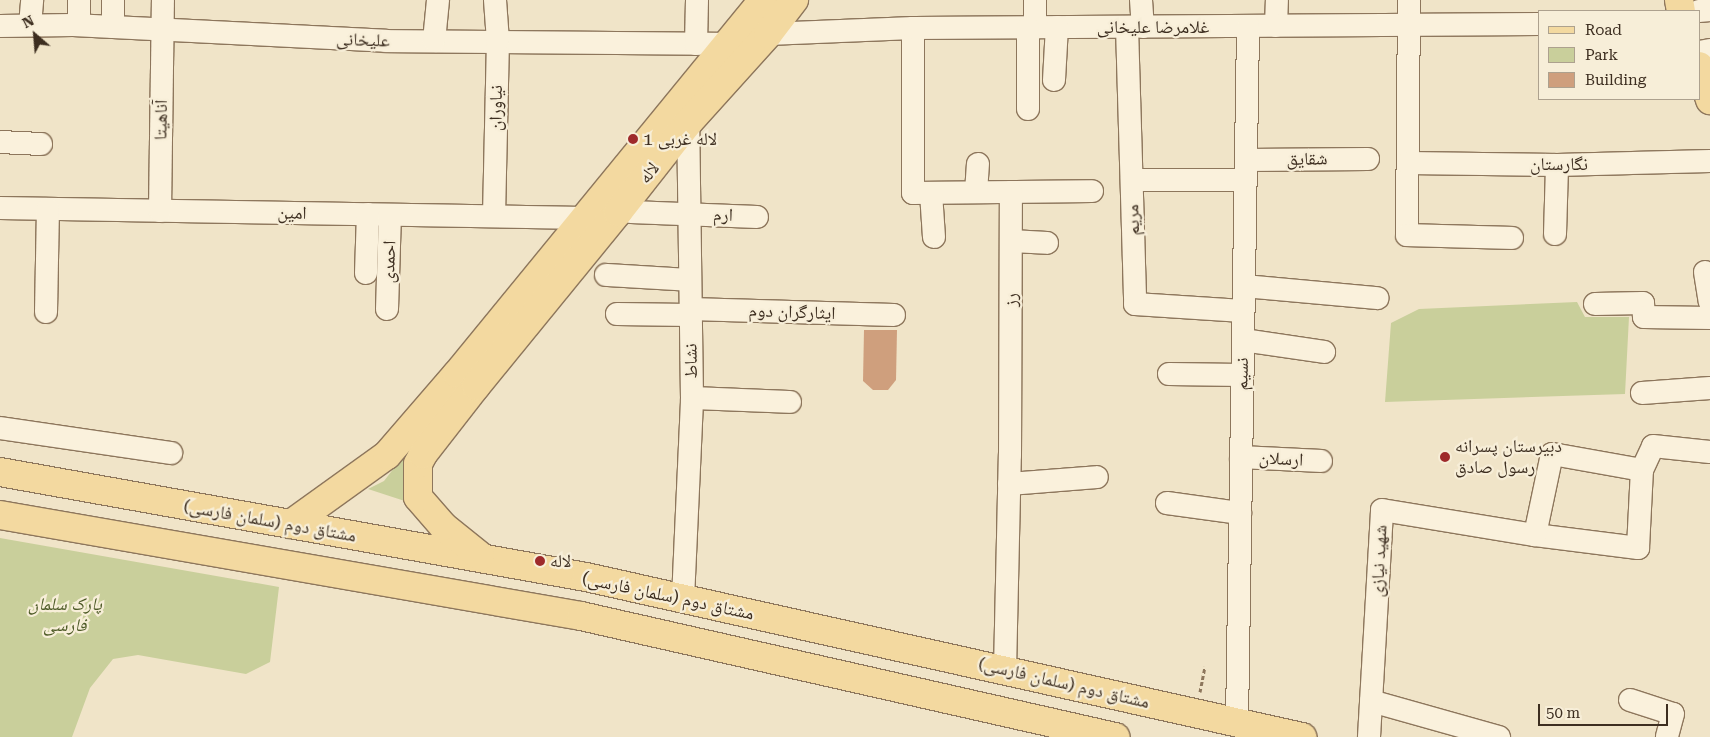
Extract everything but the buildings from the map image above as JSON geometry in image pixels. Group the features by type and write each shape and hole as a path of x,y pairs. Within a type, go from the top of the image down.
{"main road":[{"name":"لاله","path":"483,559 443,526 418,497 416,480 418,464 423,454 466,380 584,218 763,0"},
{"name":"لاله","path":"291,524 387,455 466,380 601,234 688,123 768,34 794,0"},
{"path":"1700,69 1710,100"},
{"name":"مشتاق دوم (سلمان فارسی)","path":"0,472 586,577 1302,737"},
{"path":"0,515 581,616 1115,737"}],"street":[{"path":"30,26 32,0"},
{"path":"79,0 79,25"},
{"path":"113,0 113,27"},
{"name":"آناهیتا","path":"160,211 163,0"},
{"path":"434,41 438,0"},
{"name":"نیاوران","path":"494,216 498,41 495,0"},
{"path":"696,0 696,44"},
{"path":"1036,0 1040,27 1054,80"},
{"name":"مریم","path":"1141,0 1135,27 1132,180 1135,304 1243,311"},
{"path":"1276,26 1277,0"},
{"path":"1409,0 1407,235 1512,238"},
{"name":"غلامرضا علیخانی","path":"768,34 912,28 1538,24"},
{"name":"علیخانی","path":"0,26 79,25 386,41 726,44"},
{"name":"نسیم","path":"1237,722 1248,26"},
{"path":"1028,109 1040,27"},
{"path":"912,28 913,193 1092,190"},
{"name":"نشاط","path":"683,599 692,398 688,123"},
{"path":"0,142 41,144"},
{"name":"شقایق","path":"1132,180 1368,159"},
{"name":"نگارستان","path":"1408,163 1557,165 1710,161"},
{"path":"976,192 978,164"},
{"path":"1555,234 1557,165"},
{"name":"رز","path":"1005,670 1009,484 1011,192"},
{"path":"931,193 934,238"},
{"name":"امین","path":"0,208 584,218"},
{"path":"46,312 48,209"},
{"name":"ارم","path":"631,212 757,216"},
{"path":"366,273 368,214"},
{"name":"احمدی","path":"387,309 390,215"},
{"path":"1011,241 1047,243"},
{"path":"1705,272 1710,302"},
{"path":"606,275 690,280"},
{"path":"1244,286 1377,298"},
{"path":"1595,304 1643,303 1644,317 1710,318"},
{"name":"ایثارگران دوم","path":"617,314 690,312 894,315"},
{"path":"1243,340 1324,352"},
{"path":"1170,374 1242,376"},
{"path":"1642,393 1710,388"},
{"path":"692,398 790,402"},
{"path":"0,428 171,453"},
{"path":"1534,535 1552,454 1642,470 1653,446 1710,452"},
{"name":"ارسلان","path":"1241,457 1321,461"},
{"name":"شهید نیازی","path":"1369,737 1382,510 1534,535 1638,548 1642,470"},
{"path":"1009,484 1097,477"},
{"path":"1167,503 1240,513"},
{"path":"1630,700 1673,714 1667,737"},
{"path":"1371,701 1499,737"}],"green space":[{"path":"1577,302 1585,317 1629,317 1625,394 1385,402 1391,323 1419,309"},
{"path":"457,387 417,505 368,489 384,481"},
{"name":"پارک سلمان فارسی","path":"0,538 279,587 270,662 246,674 138,655 113,659 90,688 72,737 0,737"}],"place":[{"name":"لاله غربی 1","path":"633,139"},
{"name":"دبیرستان پسرانه رسول صادق","path":"1445,457"},
{"name":"لاله","path":"540,561"}]}
